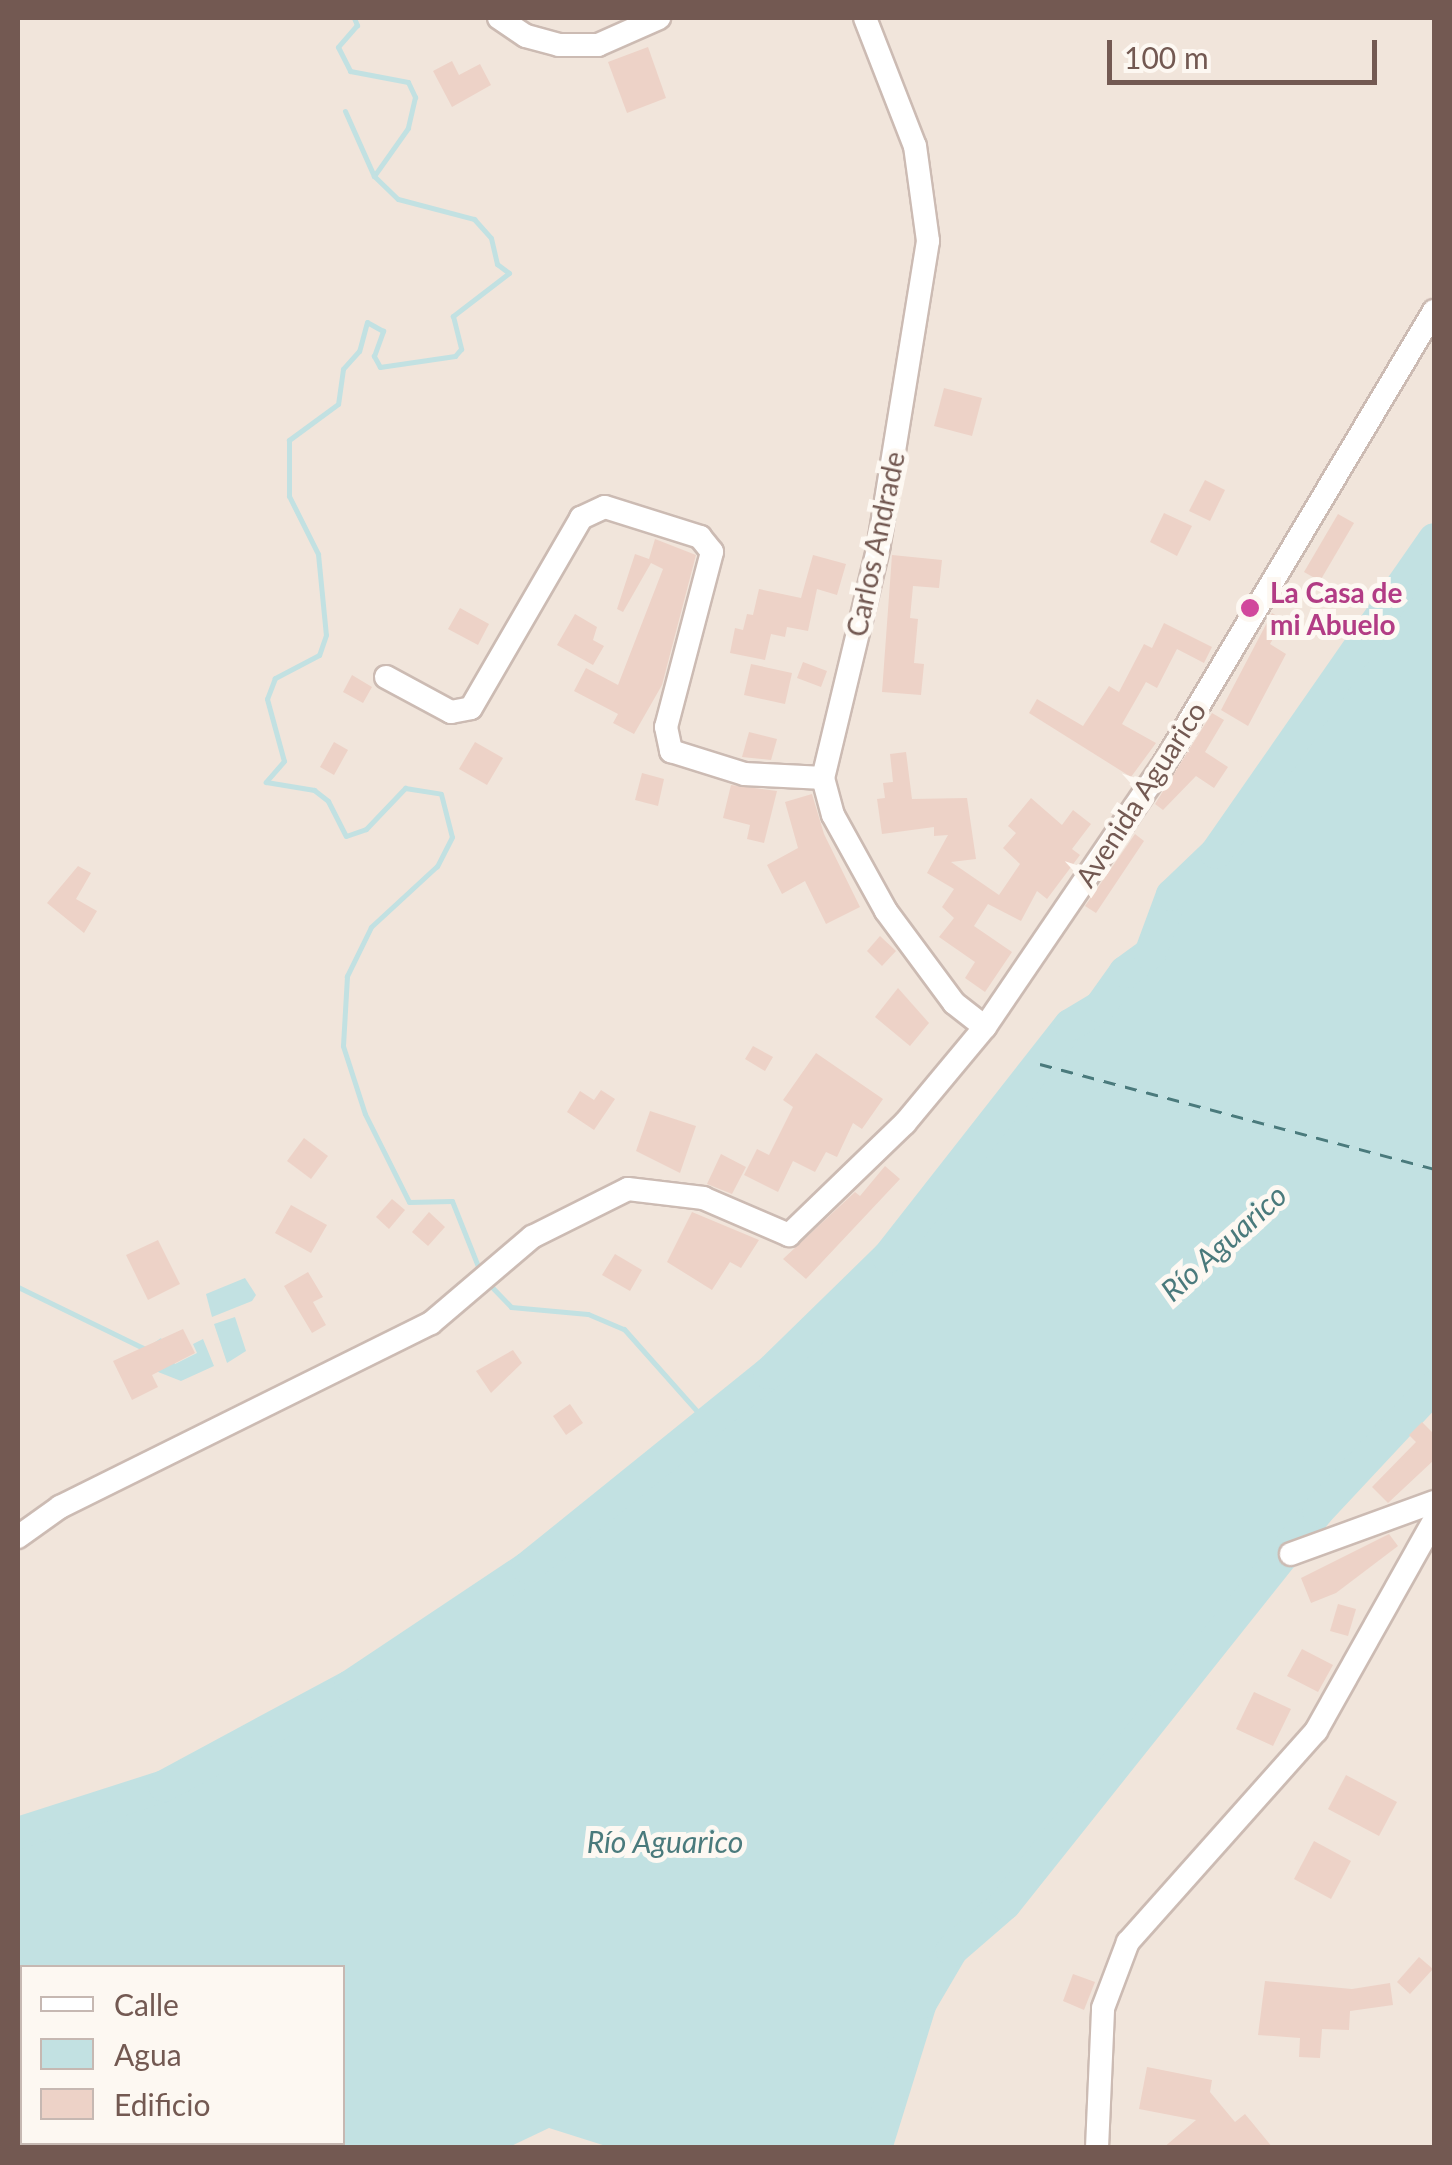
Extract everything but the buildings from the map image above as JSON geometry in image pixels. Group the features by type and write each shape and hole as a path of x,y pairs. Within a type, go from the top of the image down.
{"street":[{"path":"500,18 526,36 559,45 598,44 659,18"},
{"name":"Carlos Andrade","path":"823,778 879,545 928,241 915,146 865,18"},
{"name":"Avenida Aguarico","path":"18,1537 60,1507 431,1323 532,1237 628,1188 702,1198 789,1235 905,1123 985,1027 1162,766 1434,312"},
{"path":"386,676 450,712 471,708 581,518 593,508 612,508 700,537 712,552 666,727 671,751 746,774 823,778 833,815 886,911 954,1002 985,1027"},
{"path":"1291,1554 1434,1502"},
{"path":"1097,2148 1103,2008 1128,1942 1316,1731 1434,1521"}],"shaded area":[{"path":"18,18 1434,18 1434,2147 18,2147"}],"water":[{"name":"Río Aguarico","path":"1434,539 1434,1387 1318,1511 1005,1904 952,1950 921,2003 876,2147 609,2147 549,2128 507,2148 18,2147 20,2127 20,2145 345,2145 345,1965 20,1965 18,2012 18,1833 164,1786 350,1686 527,1568 769,1373 888,1257 1070,1025 1100,1007 1125,972 1150,954 1172,895 1216,853"},
{"path":"245,1278 256,1295 252,1301 212,1317 206,1294"},
{"path":"235,1317 246,1351 227,1363 214,1324"},
{"path":"161,1338 175,1364 197,1353 193,1344 203,1339 214,1366 181,1381 153,1370 142,1351"}],"waterway":[{"path":"354,18 357,25 338,47 350,71 408,82 415,97 408,128 374,176"},
{"path":"345,111 374,176 398,199 474,219 491,238 497,264 509,273 453,316 461,349 455,356 380,367 374,356 383,331 367,322 359,351 343,369 338,404 289,440 289,496 318,554 326,635 319,655 275,678 267,699 284,761 266,782 314,790 328,801 346,836 366,829 405,788 441,794 452,837 437,866 371,927 347,976 343,1046 365,1114 409,1202 452,1201 481,1274"},
{"path":"18,1833 164,1786 350,1686 527,1568 769,1373 888,1257 1070,1025 1100,1007 1125,972 1150,954 1172,895 1216,853 1434,539"},
{"path":"488,1283 511,1307 588,1314 624,1329 710,1426"},
{"path":"18,1287 145,1349"},
{"path":"876,2148 921,2003 952,1950 1005,1904 1318,1511 1434,1387"}],"ferry route":[{"path":"1040,1064 1434,1169"}],"place":[{"name":"La Casa de mi Abuelo","path":"1250,608"}]}
